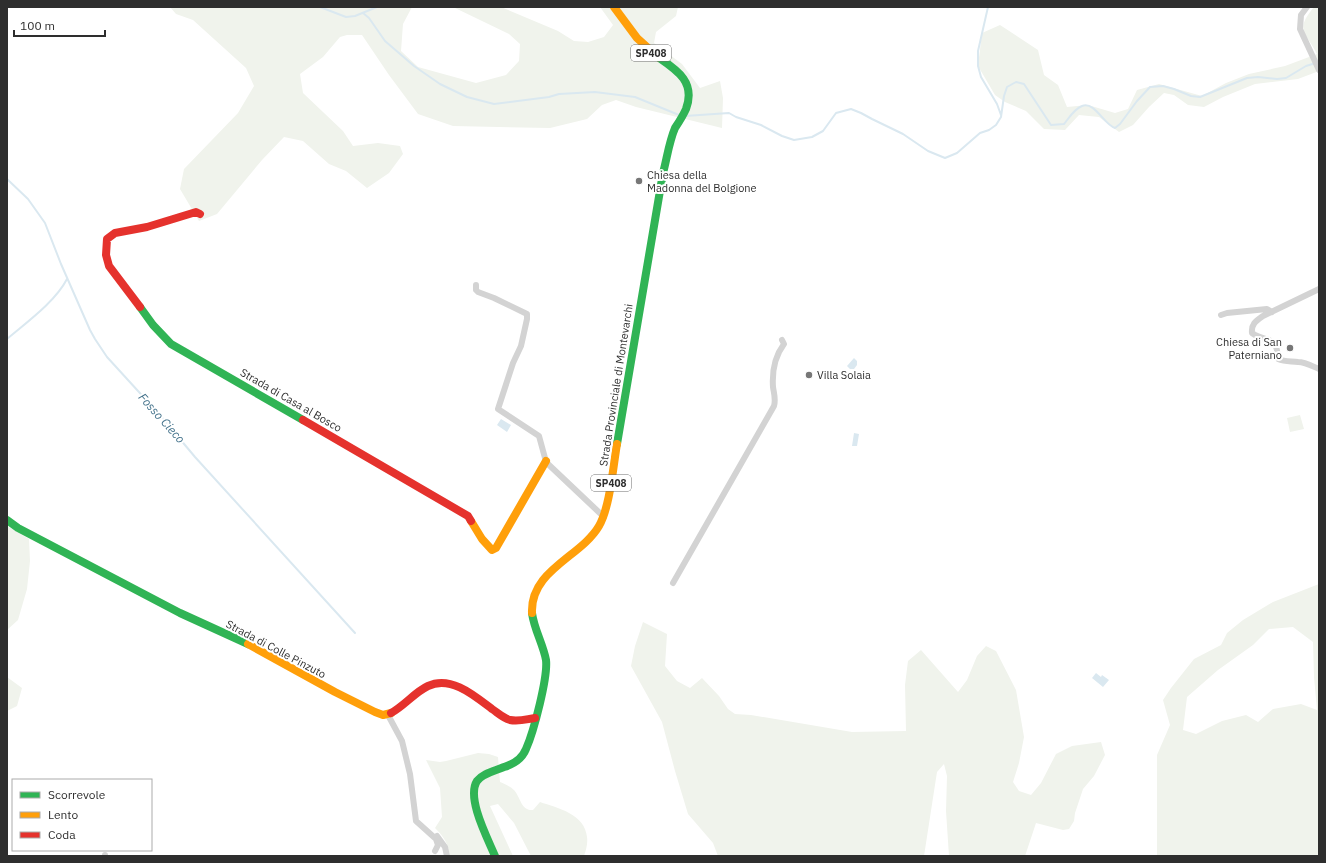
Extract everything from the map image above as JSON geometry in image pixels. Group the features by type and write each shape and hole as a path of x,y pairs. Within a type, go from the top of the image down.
{"street":[{"name":"Strada Provinciale di Montevarchi","path":"495,856 475,806 475,787 484,774 512,765 521,758 527,747 545,677 546,665 532,617 533,598 537,589 544,580 593,534 600,526 604,517 666,159 672,138 686,109 688,94 686,83 681,74 675,68 644,47 614,7"},
{"path":"1306,7 1301,15 1300,29 1319,70"},
{"name":"Strada di Casa al Bosco","path":"200,214 196,212 147,227 115,232 107,239 106,261 111,270 153,325 171,344 468,516 482,539 492,550 496,548 510,527 538,473 546,462"},
{"path":"476,285 476,290 478,292 527,314 521,346 513,363 498,408 539,436 546,462 604,517"},
{"path":"1319,289 1254,322 1252,328 1252,333 1272,340 1276,345 1278,359 1283,361 1299,362 1319,369"},
{"path":"1221,315 1267,308 1272,312"},
{"path":"672,582 774,406 775,401 773,386 775,364 780,349 784,344 782,340"},
{"name":"Strada di Colle Pinzuto","path":"7,520 18,528 180,613 254,647 335,692 375,712 388,715"},
{"path":"435,851 438,842 416,821 410,774 402,741 388,715 397,710 428,686 441,683 469,692 507,719 515,720 535,718"},
{"path":"425,830 438,836 445,848 447,856"}],"shaded area":[{"path":"170,7 412,7 403,24 401,51 418,67 476,83 506,75 519,61 520,44 509,34 453,7 501,7 558,31 574,41 588,42 604,37 613,25 600,7 678,7 676,16 656,32 654,43 682,64 700,88 720,81 723,98 722,128 636,107 616,100 602,105 587,119 550,128 453,126 418,114 362,35 347,35 340,37 323,57 300,74 303,93 343,131 353,146 378,143 400,146 403,154 389,173 367,188 346,171 329,164 303,141 284,137 262,160 217,214 199,221 180,189 184,169 238,113 254,86 246,68 193,20 176,14"},
{"path":"1314,7 1319,7 1319,71 1298,79 1255,84 1223,97 1204,107 1188,105 1174,95 1164,93 1133,125 1119,132 1099,117 1079,115 1065,130 1044,129 1026,111 1005,102 995,95 978,66 982,33 1000,25 1038,50 1044,75 1058,85 1067,107 1088,105 1115,113 1128,109 1137,90 1159,84 1202,96 1226,83 1249,74 1285,66 1317,54 1306,36 1303,27 1304,21"},
{"path":"854,358 857,361 857,365 854,369 850,369 847,366"},
{"path":"1300,415 1304,429 1290,432 1287,418"},
{"path":"501,419 511,425 507,432 497,425"},
{"path":"854,433 859,434 857,446 852,446"},
{"path":"7,526 29,539 30,561 27,589 18,620 7,630"},
{"path":"1319,584 1319,856 1157,856 1157,755 1170,725 1163,700 1194,659 1221,645 1227,633 1243,620 1273,602","holes":["1293,627 1313,642 1317,710 1301,704 1273,709 1258,722 1246,715 1222,721 1196,734 1183,730 1187,697 1218,670 1253,645 1269,629"]},
{"path":"643,622 667,634 665,666 677,681 690,688 702,678 719,696 728,709 735,714 751,715 852,732 906,731 905,685 908,661 921,650 958,692 967,680 977,656 986,646 996,651 1016,690 1024,737 1019,763 1013,782 1019,791 1031,795 1041,783 1056,754 1072,746 1101,742 1105,755 1094,776 1083,789 1075,813 1074,821 1069,829 1063,830 1036,823 1025,856 949,856 946,811 947,776 944,764 937,772 924,856 718,856 713,843 688,814 662,722 631,666 635,646"},
{"path":"1096,673 1109,680 1103,687 1092,678"},
{"path":"7,677 22,688 17,706 7,711"},
{"path":"478,753 498,757 500,782 514,790 524,806 529,810 533,810 540,802 570,813 576,817 585,829 587,837 584,856 531,856 514,823 498,804 490,806 513,856 450,856 445,840 435,828 442,817 440,788 426,760 440,762"}],"waterway":[{"path":"320,7 346,17 355,16 377,7"},
{"path":"988,7 978,51 978,66 981,77 997,104 1001,115"},
{"path":"363,13 369,18 385,41 414,66 440,84 467,97 494,104 549,97 559,94 595,92 635,97 679,115"},
{"path":"685,116 729,113 794,140 812,137 823,131 836,113 851,109 903,134 928,151 945,158 957,153 980,133 989,130 996,125 1001,117 1007,87 1016,82 1024,84 1051,125 1064,124 1077,109 1087,105 1095,110 1107,123 1115,128 1120,124 1137,101 1150,87 1163,86 1191,96 1200,97 1247,78 1286,78 1306,66 1319,62"},
{"name":"Fosso Cieco","path":"7,179 28,199 45,223 90,330 107,357 159,414 195,457 355,633"},
{"path":"7,339 48,304 67,279"}],"traffic: fast":[{"path":"617,444 663,173 673,133 686,109 689,91 687,84 678,72 658,57"},
{"path":"140,307 153,325 171,344 303,420"},
{"path":"7,520 18,528 180,613 248,644"},
{"path":"495,856 479,818 474,798 474,788 477,781 482,776 517,761 524,753 529,741 540,704 546,668 545,654 532,613"}],"traffic: slow":[{"path":"614,7 637,38 658,57"},
{"path":"532,613 534,598 539,586 558,565 581,547 599,526 606,508 617,444"},
{"path":"471,521 482,539 492,550 496,548 546,461"},
{"path":"248,644 335,692 375,712 383,715 391,713"}],"traffic: jam":[{"path":"140,307 109,266 106,255 107,239 115,233 147,227 196,212 200,214"},
{"path":"303,420 468,516 471,521"},
{"path":"391,713 428,686 437,683 445,683 462,688 507,719 517,721 535,718"}],"place":[{"name":"Chiesa della Madonna del Bolgione","path":"639,181"},
{"name":"Chiesa di San Paterniano","path":"1290,348"},
{"name":"Villa Solaia","path":"809,375"}]}
